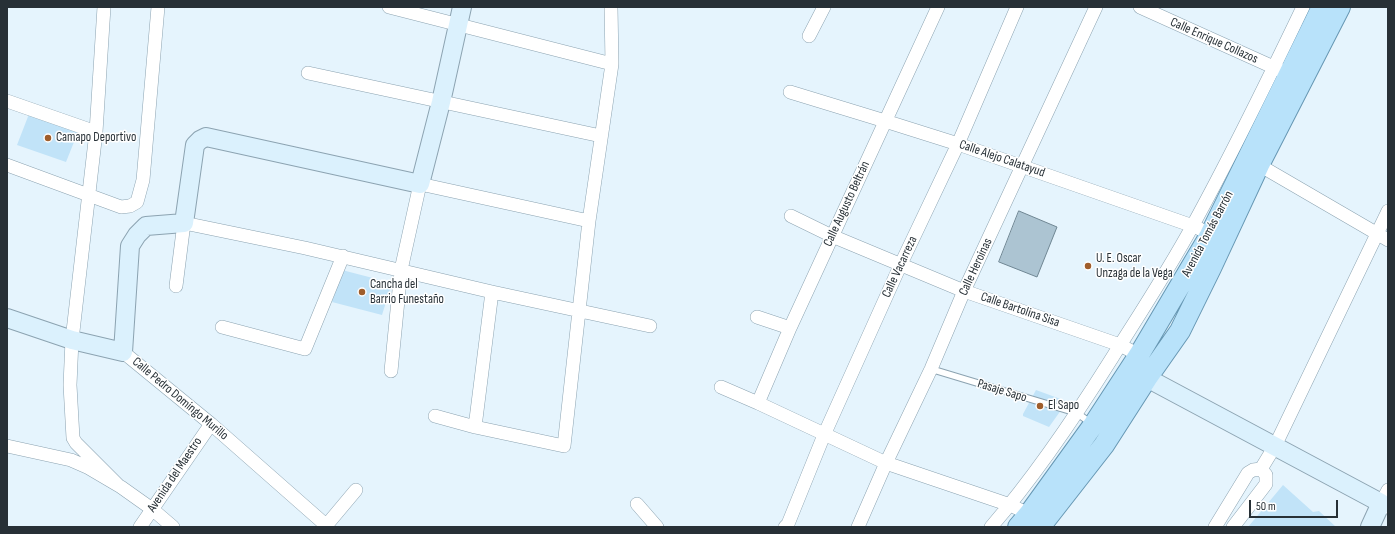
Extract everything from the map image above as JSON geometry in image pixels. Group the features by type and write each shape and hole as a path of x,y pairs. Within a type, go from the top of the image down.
{"main road":[{"name":"Avenida Tomás Barrón","path":"1029,523 1139,355 1282,71 1322,7"},
{"name":"Avenida Tomás Barrón","path":"1029,523 1104,445 1147,378 1180,331 1212,268 1259,164 1340,7"}],"street":[{"path":"104,7 96,132 72,340 70,385 73,438 76,444 118,485"},
{"path":"7,165 121,207 130,206 137,202 143,180 158,7"},
{"path":"389,7 460,15 612,64"},
{"path":"435,416 475,427 564,446 589,221 612,64 612,7"},
{"path":"809,36 824,7"},
{"name":"Calle Augusto Beltrán","path":"758,403 790,328 938,7"},
{"name":"Calle Vacarreza","path":"788,526 824,435 900,266 958,144 1017,7"},
{"name":"Calle Heroinas","path":"858,527 931,369 964,291 1096,7"},
{"name":"Calle Enrique Collazos","path":"1140,7 1282,71"},
{"path":"1282,71 1303,7"},
{"path":"391,371 401,270 460,15"},
{"path":"308,73 601,136"},
{"name":"Calle Alejo Calatayud","path":"790,92 958,144 1201,230"},
{"path":"7,101 96,132"},
{"path":"176,286 195,145 206,137 589,221"},
{"path":"1259,164 1388,240"},
{"path":"1261,470 1388,211"},
{"name":"Calle Bartolina Sisa","path":"791,216 900,266 964,291 1120,345 1139,355"},
{"path":"123,352 130,246 137,234 146,226 184,223 343,256 492,292 650,326"},
{"path":"991,527 1010,505 1077,414 1120,345 1201,230"},
{"path":"222,327 305,349 343,256"},
{"path":"475,427 492,292"},
{"path":"756,317 790,328"},
{"name":"Calle Pedro Domingo Murillo","path":"7,318 72,340 123,352 210,424 326,526"},
{"path":"1147,378 1274,446 1386,500 1370,527"},
{"path":"721,387 886,464 1010,505 1029,523"},
{"name":"Avenida del Maestro","path":"140,527 210,424"},
{"path":"7,446 71,460 87,467 118,485 152,509 173,527"},
{"path":"1215,527 1248,473 1253,470 1261,470 1266,475 1266,484 1233,527"},
{"path":"326,526 356,490"},
{"path":"637,504 657,527"}],"lane":[{"name":"Pasaje Sapo","path":"931,369 1077,414 1094,424"}],"shaded area":[{"name":"Camapo Deportivo","path":"29,114 78,132 66,162 17,145"},
{"name":"Cancha del Barrio Funestaño","path":"342,270 392,283 382,315 332,302"},
{"path":"1036,390 1066,401 1049,427 1023,416"},
{"path":"1283,485 1313,512 1319,511 1336,527 1248,527"}],"building":[{"path":"1019,211 1057,227 1037,277 999,262"}],"place":[{"name":"Camapo Deportivo","path":"48,138"},
{"name":"U. E. Oscar Unzaga de la Vega","path":"1088,266"},
{"name":"Cancha del Barrio Funestaño","path":"362,292"},
{"name":"El Sapo","path":"1040,406"}]}
